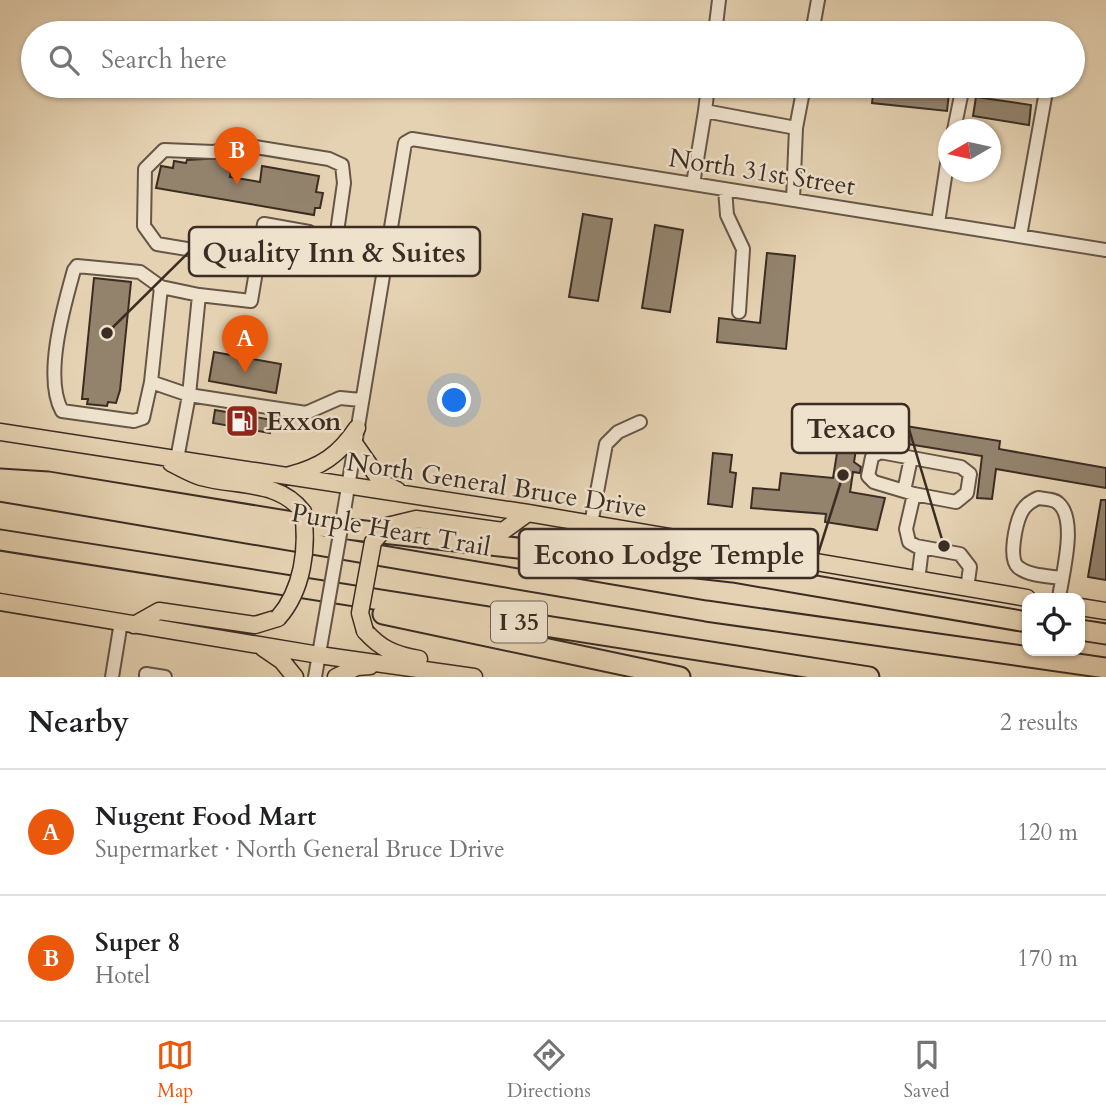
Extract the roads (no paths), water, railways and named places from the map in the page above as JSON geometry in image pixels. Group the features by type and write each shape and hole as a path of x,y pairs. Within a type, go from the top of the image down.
{"highway":[{"path":"0,479 48,482 311,525 733,572 1022,621"},
{"name":"Purple Heart Trail","path":"0,491 706,611 1106,668"},
{"name":"I 35","path":"0,540 869,677"},
{"path":"170,568 680,677"},
{"path":"1085,631 1106,635"}],"main road":[{"name":"North General Bruce Drive","path":"0,432 528,513 1022,597"},
{"path":"286,476 329,461 355,435 382,483 405,495"},
{"path":"128,624 159,611 255,625 278,618 290,604 299,582 306,533 303,512 292,498 272,489 200,477 157,456"},
{"path":"470,676 455,665 398,655 379,647 365,631 360,613 373,542 387,526 416,519 503,531 528,513"},
{"path":"0,602 318,655 470,676"},
{"path":"1085,608 1106,611"},
{"path":"258,645 282,661 295,677"},
{"path":"336,677 357,667 385,664"}],"street":[{"path":"716,21 719,0"},
{"path":"815,21 818,0"},
{"path":"693,184 707,98"},
{"path":"793,200 796,128 802,98"},
{"path":"956,119 961,98"},
{"path":"1020,236 1045,98"},
{"path":"705,111 796,128"},
{"name":"North 31st Street","path":"384,261 405,143 412,139 1106,250"},
{"path":"259,261 156,244 144,226 145,169 164,150 214,152 237,144 329,159 342,165 344,183 335,246"},
{"path":"937,223 944,182"},
{"path":"725,189 727,215 743,249 739,312"},
{"path":"161,287 151,382 142,418 134,421 62,411 56,400 56,333 74,270 78,266 140,272 161,287 251,301 264,224 309,232 349,256 384,261 315,677"},
{"path":"177,459 189,395 199,295"},
{"path":"151,382 189,395 306,413 341,398 361,400"},
{"path":"591,524 606,444 618,432 639,422"},
{"path":"880,452 911,458 961,467 970,474 967,493 957,502 874,482 868,476 872,457 880,452"},
{"path":"911,458 906,529 909,542 922,548 960,554 970,567 967,589"},
{"path":"1060,593 1069,532 1068,514 1057,502 1038,498 1027,504 1020,515 1013,557 1015,565 1026,572 1062,578"},
{"path":"918,580 922,548"},
{"path":"112,677 128,624"},
{"path":"146,677 146,674 165,677"}],"place":[{"name":"Super 8","path":"237,185"},
{"name":"Quality Inn & Suites","path":"107,333"},
{"name":"Nugent Food Mart","path":"245,373"},
{"name":"Exxon","path":"242,421"},
{"name":"Econo Lodge Temple","path":"843,475"},
{"name":"Texaco","path":"944,546"}]}
